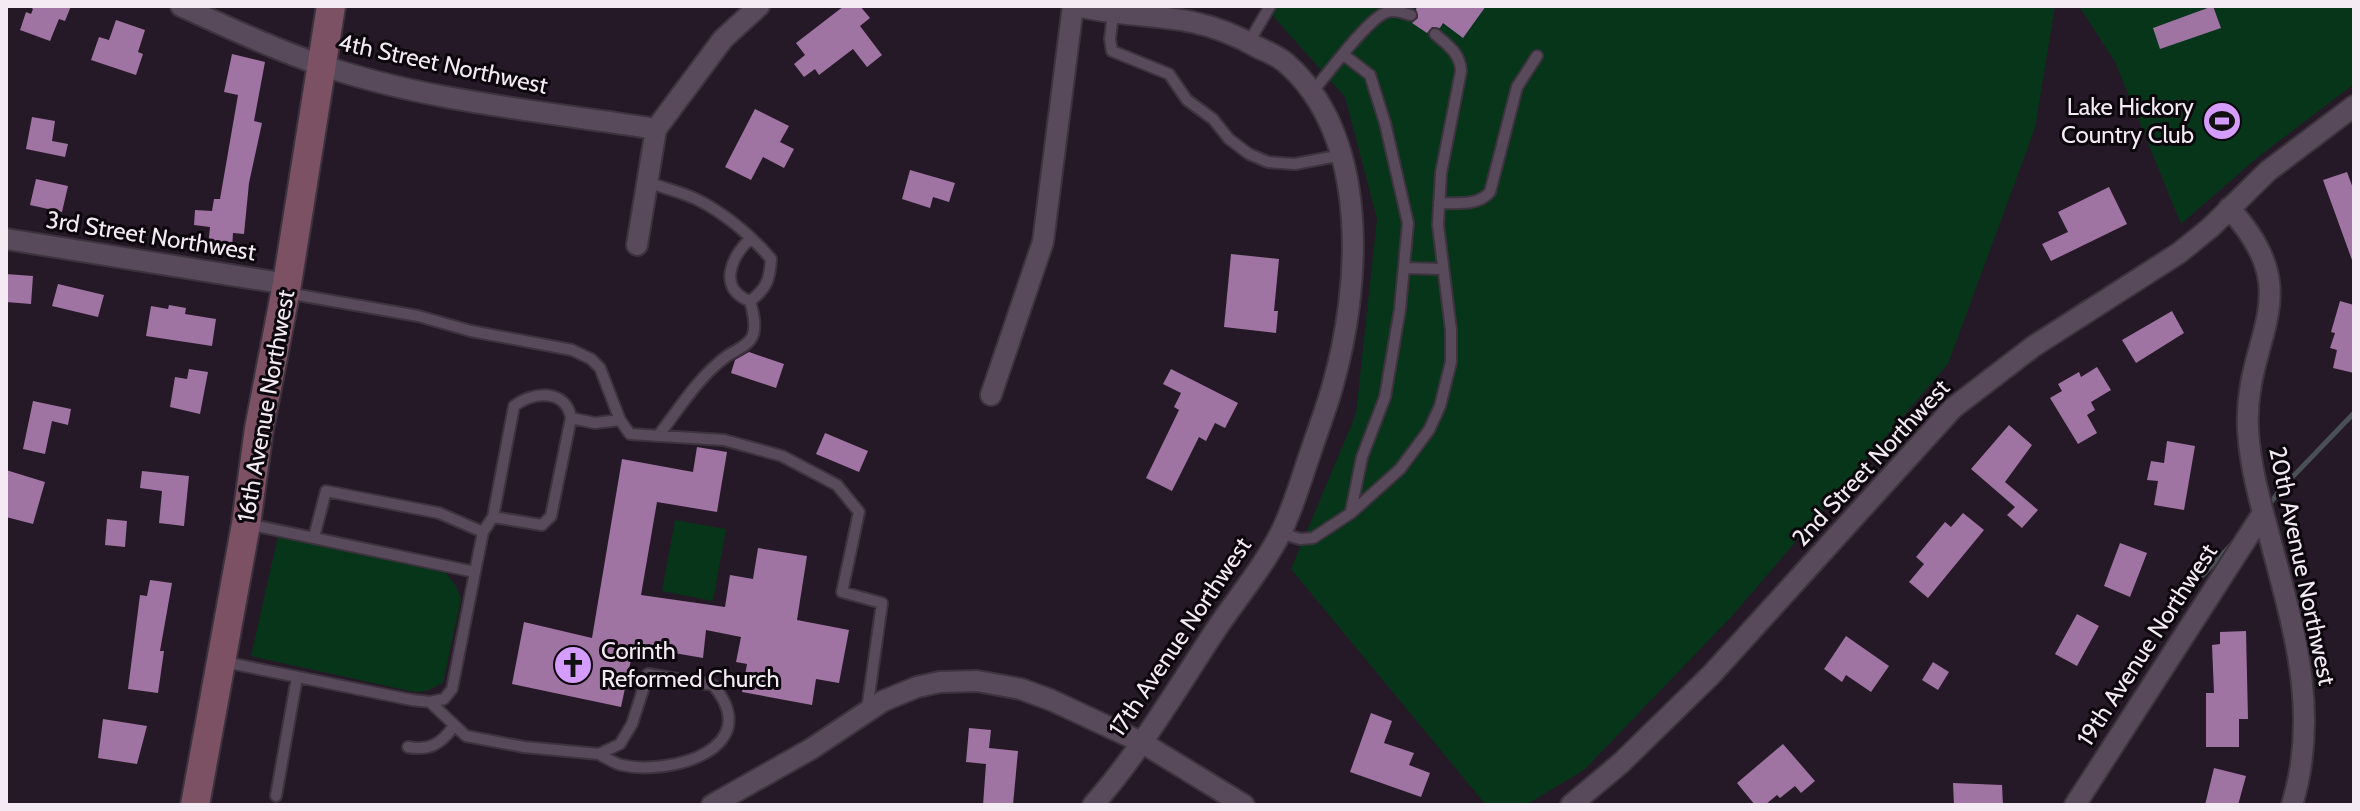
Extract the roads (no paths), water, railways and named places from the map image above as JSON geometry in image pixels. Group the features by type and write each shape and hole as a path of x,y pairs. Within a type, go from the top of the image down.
{"main road":[{"name":"16th Avenue Northwest","path":"195,805 246,524 259,429 286,288 331,6"}],"street":[{"name":"4th Street Northwest","path":"181,6 321,65 399,87 497,107 656,129"},
{"path":"637,245 656,129 723,39 759,6"},
{"path":"991,395 1043,242 1075,6"},
{"name":"17th Avenue Northwest","path":"1075,6 1113,14 1159,12 1223,30 1284,60 1313,91 1342,155 1351,189 1352,221 1347,313 1332,388 1281,533 1253,581 1219,625 1141,742 1093,805"},
{"name":"2nd Street Northwest","path":"1571,805 1621,763 1711,675 1953,408 2034,346 2179,253 2210,228 2268,171 2354,106"},
{"name":"20th Avenue Northwest","path":"2229,208 2257,243 2269,278 2268,317 2248,408 2252,460 2295,636 2306,714 2302,766 2292,805"},
{"name":"3rd Street Northwest","path":"6,239 286,288"},
{"name":"19th Avenue Northwest","path":"2075,805 2263,513"},
{"path":"712,805 811,749 883,701 917,687 953,681 989,682 1051,700 1141,742 1244,805"}],"lane":[{"path":"1249,42 1270,6"},
{"path":"1313,91 1379,10 1396,10 1411,15"},
{"path":"1113,14 1112,51 1169,74 1187,100 1213,119 1229,139 1249,154 1268,162 1295,164 1342,155"},
{"path":"1281,533 1300,539 1313,538 1351,513 1400,469 1429,430 1440,406 1451,362 1451,330 1442,269 1439,203 1441,173 1461,71 1457,54 1435,34"},
{"path":"1344,55 1370,75 1385,123 1408,223 1385,397 1362,457 1351,513"},
{"path":"1439,203 1477,202 1490,192 1517,87 1537,56"},
{"path":"648,182 696,199 751,238 771,259 770,280 760,294 750,301"},
{"path":"750,301 738,296 731,286 732,262 738,250 751,238"},
{"path":"1404,268 1442,269"},
{"path":"286,288 418,316 471,331 572,350 591,359 600,368 620,420 630,434 724,440 782,456 837,485 859,512 842,592 882,603 866,712"},
{"path":"658,436 699,383 752,336 754,319 750,301"},
{"path":"220,662 430,702 444,699 452,689 483,532 493,517 514,406 525,397 560,398 569,406 571,418 551,516 542,525 493,517"},
{"path":"571,418 595,423 620,420"},
{"path":"314,537 326,491 439,513 483,532"},
{"path":"246,524 475,572"},
{"path":"430,702 466,736 484,741 599,754 619,765 645,767 668,766 699,757 720,744 731,721 726,700 713,685 648,674 632,724 620,744 599,754"},
{"path":"276,796 297,677"},
{"path":"408,747 432,747 445,738 453,727"}],"waterway":[{"path":"2267,508 2280,490 2354,413"},
{"path":"2203,575 2232,544"}],"place":[{"name":"Lake Hickory Country Club","path":"2222,121"},
{"name":"Corinth Reformed Church","path":"573,665"}]}
